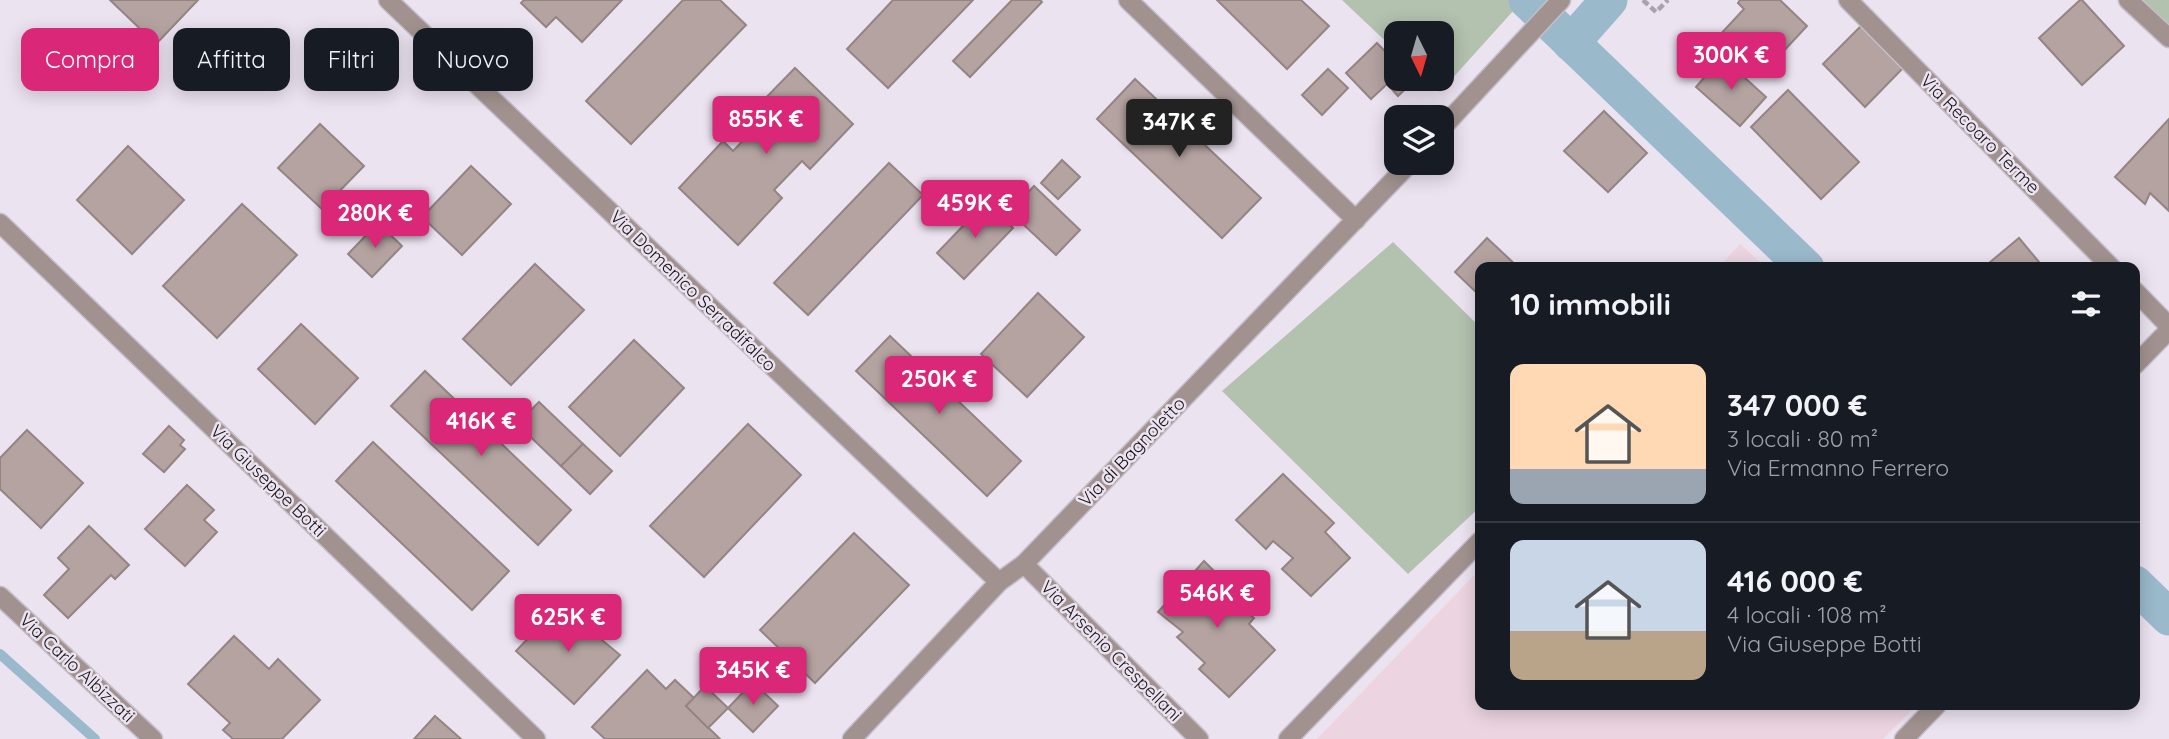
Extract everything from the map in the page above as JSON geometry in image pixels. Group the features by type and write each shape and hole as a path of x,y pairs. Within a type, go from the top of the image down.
{"street":[{"name":"Via Domenico Serradifalco","path":"388,0 999,582"},
{"path":"1128,0 1356,220"},
{"path":"1454,115 1561,0"},
{"name":"Via Recoaro Terme","path":"1848,0 2106,262"},
{"path":"2128,0 2169,38"},
{"name":"Via di Bagnoletto","path":"852,739 999,582 1024,564 1399,175"},
{"name":"Via Giuseppe Botti","path":"0,223 536,739"},
{"path":"2140,296 2169,328 2140,360"},
{"path":"1288,739 1475,546"},
{"name":"Via Arsenio Crespellani","path":"1024,564 1199,739"},
{"name":"Via Carlo Albizzati","path":"0,596 153,739"},
{"path":"1904,739 1932,710"}],"path":[{"path":"1643,0 1656,12 1668,0"}],"shaded area":[{"path":"1740,244 1760,262 1724,262"},
{"path":"1475,574 1475,710 1912,710 1883,739 1317,739"}],"green space":[{"path":"1342,0 1523,0 1454,76 1454,21 1384,21 1384,40"},
{"path":"2143,0 2169,0 2169,24 2168,25"},
{"path":"1393,242 1475,322 1475,512 1408,574 1222,391"}],"building":[{"path":"110,0 198,0 159,41 159,28 139,28"},
{"path":"524,0 622,0 582,42 556,17 546,27 521,3"},
{"path":"683,0 720,0 746,25 631,144 586,101"},
{"path":"893,0 973,0 888,88 847,49"},
{"path":"1012,0 1042,2 970,77 953,61"},
{"path":"1217,0 1301,0 1329,26 1287,69"},
{"path":"1740,0 1780,0 1807,26 1780,55 1774,49 1753,72 1717,38 1744,9 1738,3"},
{"path":"2080,0 2124,46 2082,85 2039,38"},
{"path":"1863,24 1905,66 1865,107 1823,64"},
{"path":"1377,43 1384,50 1384,87 1371,99 1346,73"},
{"path":"1722,57 1766,97 1740,126 1696,87"},
{"path":"795,68 853,124 810,169 802,161 774,190 782,198 738,245 679,188 723,141 733,151 761,122 751,113"},
{"path":"1328,69 1348,88 1322,115 1302,95"},
{"path":"1135,79 1261,198 1222,238 1097,119"},
{"path":"1788,90 1859,162 1821,199 1751,127"},
{"path":"1604,111 1647,153 1608,192 1564,151"},
{"path":"2169,119 2169,211 2150,193 2145,204 2115,177"},
{"path":"320,124 364,166 322,209 278,168"},
{"path":"128,146 184,200 132,254 77,200"},
{"path":"1062,160 1080,177 1058,199 1041,183"},
{"path":"889,163 923,195 808,315 774,283"},
{"path":"471,166 511,204 462,255 422,217"},
{"path":"1034,186 1080,230 1056,255 1010,212"},
{"path":"986,202 1013,228 964,279 937,253"},
{"path":"242,204 297,255 217,338 163,286"},
{"path":"378,223 402,246 372,277 348,254"},
{"path":"1487,238 1513,262 1475,262 1475,291 1455,272"},
{"path":"2019,238 2039,262 1990,262"},
{"path":"535,264 584,310 511,385 463,339"},
{"path":"1038,293 1084,337 1027,397 981,354"},
{"path":"301,324 358,378 315,424 258,369"},
{"path":"890,336 1021,461 987,496 856,371"},
{"path":"634,340 684,388 620,456 569,407"},
{"path":"425,371 571,510 538,545 391,406"},
{"path":"539,402 583,444 561,466 517,424"},
{"path":"748,424 801,475 704,577 650,526"},
{"path":"169,426 184,440 180,445 185,449 164,472 143,454"},
{"path":"27,430 83,483 41,528 0,489 0,458"},
{"path":"373,442 509,571 472,610 336,481"},
{"path":"583,444 612,471 590,494 561,466"},
{"path":"1283,474 1334,523 1325,532 1350,558 1311,596 1282,569 1293,558 1273,541 1266,549 1236,520"},
{"path":"187,485 214,510 204,520 217,532 185,566 145,529"},
{"path":"89,526 129,565 115,579 111,575 68,618 44,595 69,569 58,558"},
{"path":"854,533 909,585 815,683 760,630"},
{"path":"1204,561 1232,589 1227,595 1254,618 1249,624 1275,650 1229,697 1199,669 1205,663 1177,637 1183,632 1158,612"},
{"path":"560,605 620,655 574,704 516,651"},
{"path":"234,636 269,669 278,659 320,700 282,739 233,739 223,730 230,723 188,684"},
{"path":"647,670 666,689 675,680 694,698 686,706 720,739 605,739 592,727"},
{"path":"753,682 778,706 753,732 728,708"},
{"path":"705,686 728,708 708,728 686,706"},
{"path":"435,716 461,739 414,739"}],"waterway":[{"path":"1527,0 1800,262"},
{"path":"1571,43 1609,0"},
{"path":"2140,589 2169,617"},
{"path":"0,654 95,739"}]}
